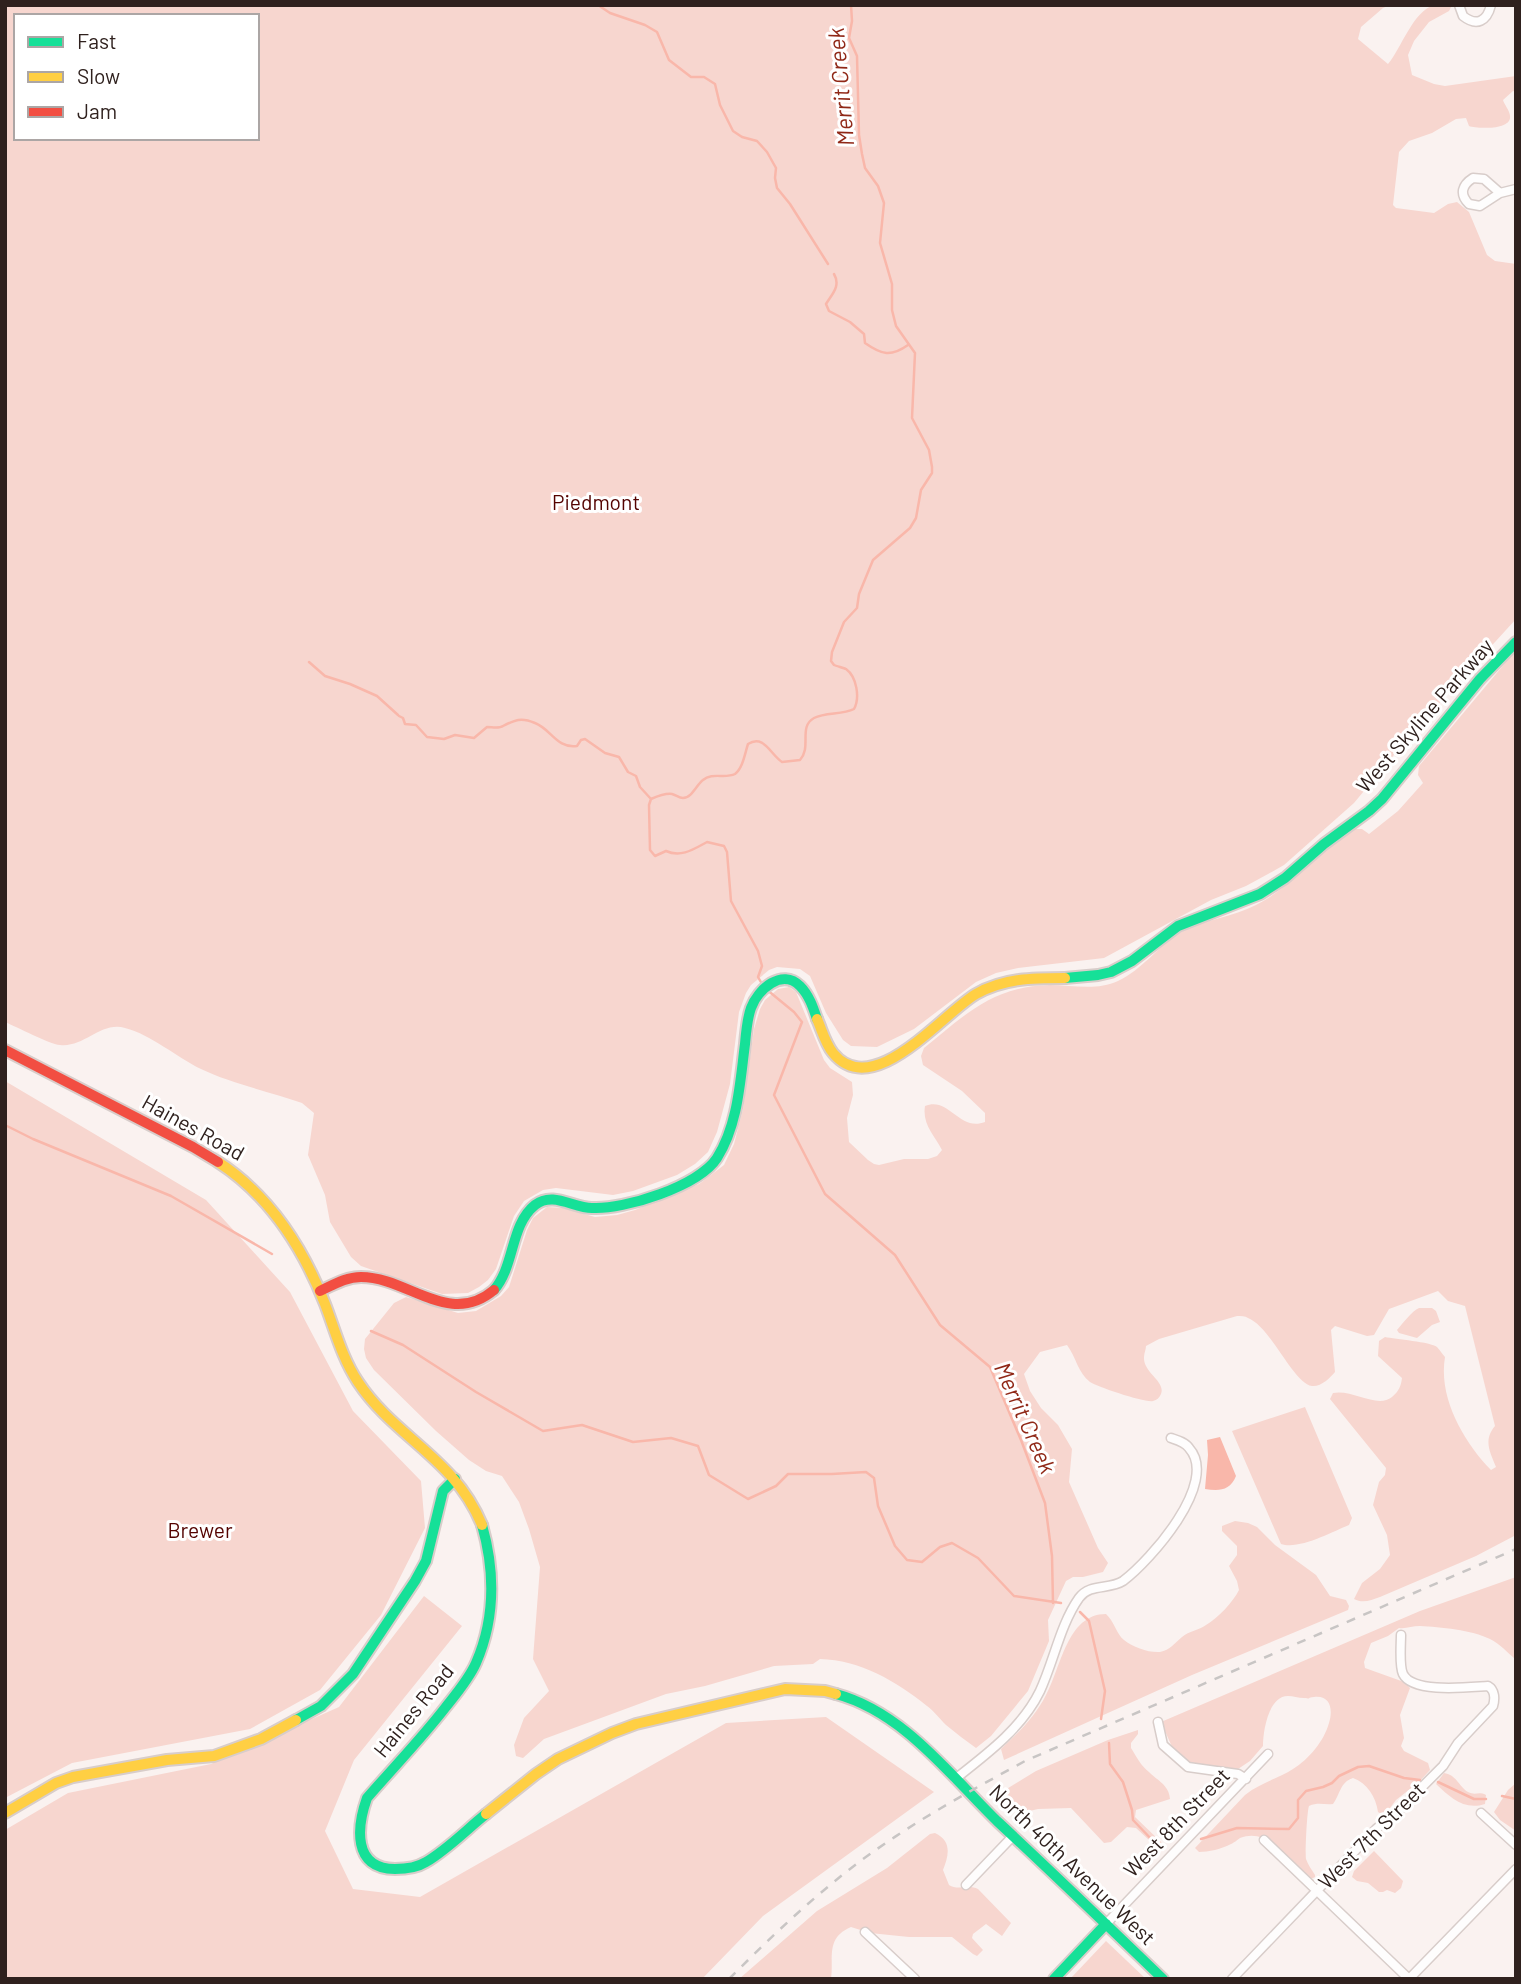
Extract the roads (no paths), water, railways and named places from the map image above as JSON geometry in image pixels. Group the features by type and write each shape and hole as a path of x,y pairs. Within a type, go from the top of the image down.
{"street":[{"path":"1459,5 1463,16 1474,22 1488,16 1491,5"},
{"path":"1500,193 1484,179 1473,178 1462,190 1466,201 1480,206 1500,193 1516,189"},
{"name":"West Skyline Parkway","path":"320,1291 340,1282 365,1277 440,1302 471,1303 495,1290 504,1278 524,1219 535,1205 555,1199 589,1209 614,1208 642,1201 704,1173 719,1156 734,1120 748,1017 760,993 771,983 785,978 797,982 805,991 827,1044 834,1054 851,1066 869,1068 886,1063 976,994 1005,981 1030,977 1074,978 1101,974 1131,963 1166,932 1182,923 1249,900 1270,888 1379,802 1516,642"},
{"name":"Haines Road","path":"5,1050 199,1151 233,1171 256,1190 273,1211 304,1260 320,1291 348,1364 359,1383 372,1399 456,1479 476,1511 488,1542 492,1588 484,1638 476,1664 467,1679 367,1798 362,1808 358,1821 359,1845 376,1864 393,1871 403,1871 425,1864 536,1774 558,1759 612,1733 636,1724 785,1689 825,1691 879,1711 919,1742 955,1779"},
{"path":"955,1779 1008,1735 1023,1718 1040,1692 1068,1618 1084,1592 1117,1584 1144,1562 1165,1537 1192,1495 1197,1474 1195,1458 1190,1448 1171,1438"},
{"path":"5,1813 55,1783 73,1777 167,1760 214,1756 261,1739 321,1706 353,1674 415,1581 426,1561 443,1491 456,1479"},
{"name":"West 7th Street","path":"1231,1979 1376,1829 1399,1810 1445,1763 1458,1744 1493,1706 1492,1689 1488,1686 1441,1688 1413,1682 1404,1676 1401,1635"},
{"path":"1158,1722 1163,1745 1188,1767 1225,1771 1246,1779"},
{"name":"West 8th Street","path":"1054,1979 1268,1754"},
{"name":"North 40th Avenue West","path":"955,1779 1163,1979"},
{"path":"1481,1813 1516,1846"},
{"path":"966,1885 1013,1836"},
{"path":"1264,1840 1409,1979 1516,1869"},
{"path":"865,1932 915,1979"}],"waterway":[{"path":"598,5 610,13 657,32 669,60 691,77 704,77 715,84 720,105 733,131 757,141 767,152 776,168 777,188 828,264"},
{"name":"Merrit Creek","path":"762,984 758,977 762,966 758,951 731,901 727,852 724,846 707,842 687,852 677,854 666,851 655,856 650,850 649,805 651,799 664,794 686,797 707,778 735,774 742,764 748,744 754,742 763,743 782,762 800,760 805,749 809,722 819,716 854,709 857,699 855,682 846,669 834,665 831,661 832,652 844,622 857,608 859,594 873,560 910,528 916,518 921,490 932,473 929,450 912,418 915,353 896,326 892,310 892,284 880,243 884,203 878,186 865,168 862,154 857,56 849,38 851,5"},
{"path":"834,274 836,286 826,304 829,311 850,322 864,334 865,343 876,350 891,353 908,345"},
{"path":"309,662 325,676 377,696 398,715"},
{"path":"399,716 405,724 416,725 427,737 444,739 455,735 474,738 487,727 500,727 522,720 541,726 564,745 577,746 585,739 605,753 619,757 651,799"},
{"name":"Merrit Creek","path":"766,989 802,1022 774,1095 825,1194 895,1255 940,1325 990,1367 1045,1503 1052,1556 1053,1603"},
{"path":"5,1125 171,1196 272,1254"},
{"path":"371,1331 403,1345 543,1431 582,1425 633,1442 671,1438 698,1446 709,1475 748,1499 776,1486 788,1474 866,1472 874,1478 878,1506 895,1546 907,1560 922,1562 940,1547 952,1543 978,1558 1014,1596 1061,1603"},
{"path":"1080,1612 1089,1621 1105,1691 1101,1719"},
{"path":"1109,1743 1110,1764 1123,1782 1133,1820 1160,1846"},
{"path":"1201,1839 1237,1828 1289,1829 1298,1818 1298,1800 1306,1791 1332,1783 1339,1776 1358,1767 1369,1766 1404,1778 1420,1780"},
{"path":"1438,1782 1474,1799 1486,1799"},
{"path":"1502,1796 1516,1799"}],"railway":[{"path":"729,1979 821,1892 880,1847 927,1816 1025,1761 1516,1549"}],"park label":[{"name":"Piedmont","path":"596,503"},
{"name":"Brewer","path":"200,1531"}]}
